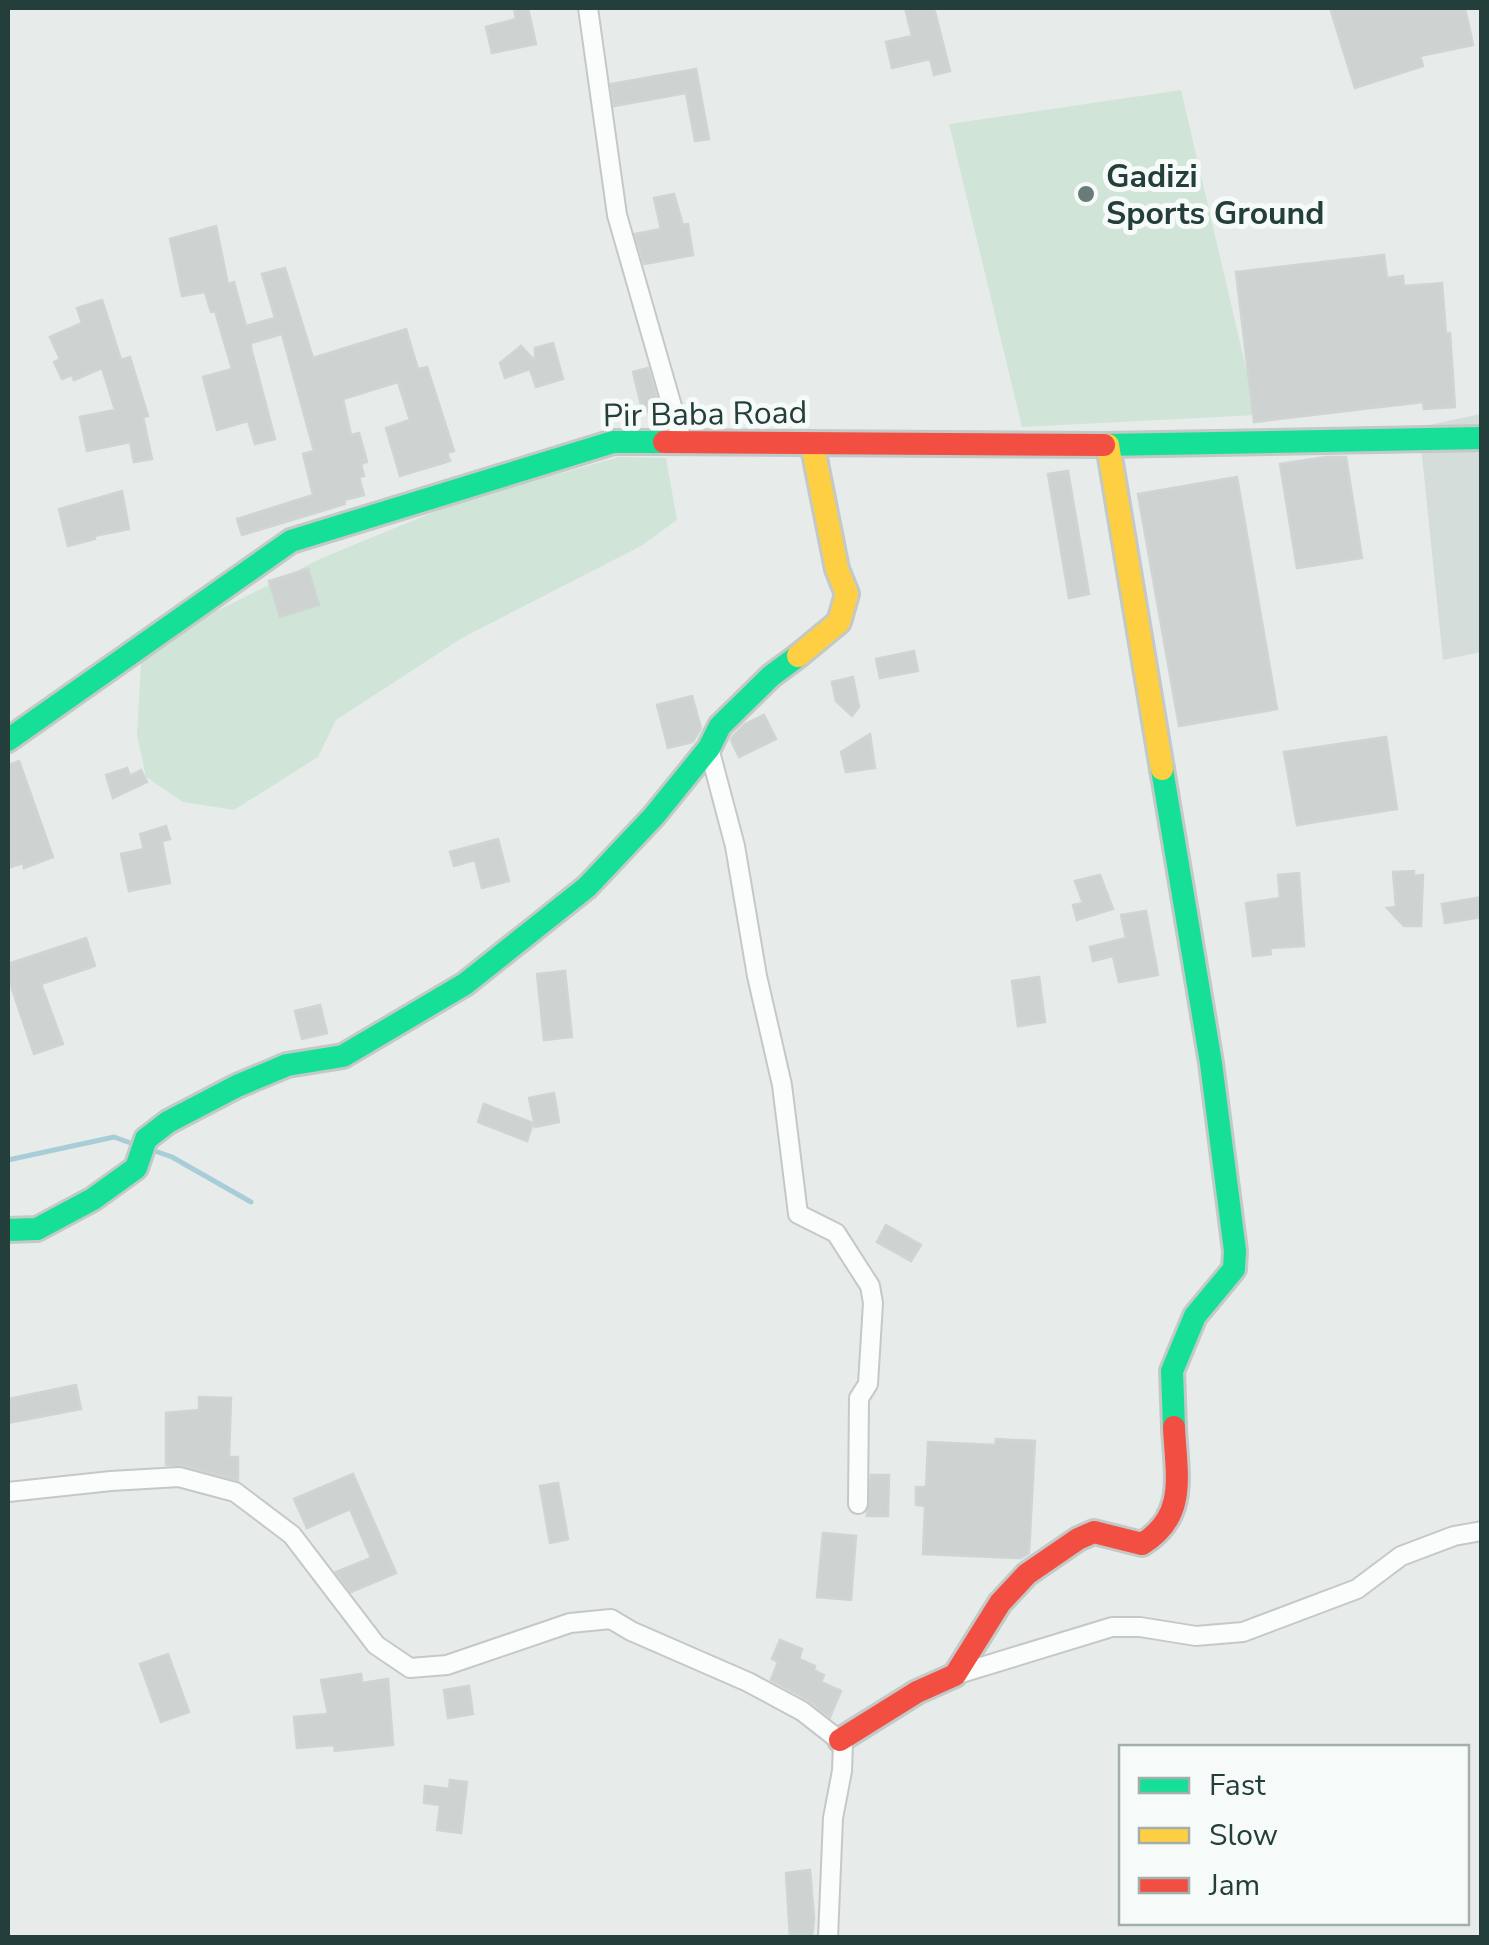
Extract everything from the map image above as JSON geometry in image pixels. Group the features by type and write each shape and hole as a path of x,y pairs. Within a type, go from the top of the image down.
{"street":[{"path":"588,8 618,215 682,442"},
{"name":"Pir Baba Road","path":"8,740 291,541 612,442 1108,445 1482,438"},
{"path":"8,1230 37,1228 92,1199 136,1168 146,1138 237,1086 287,1066 343,1056 464,984 586,887 654,816 708,748 720,726 770,676 838,622 848,594 838,569 812,443"},
{"path":"955,1675 1000,1603 1027,1574 1078,1538 1094,1532 1110,1534 1129,1544 1142,1544 1157,1535 1172,1516 1177,1491 1172,1371 1195,1316 1234,1269 1211,1063 1108,445"},
{"path":"708,748 734,846 757,976 782,1084 798,1214 836,1233 870,1286 873,1303 868,1384 859,1398 858,1504"},
{"path":"8,1492 179,1477 234,1492 292,1534 376,1645 410,1668 447,1665 570,1623 611,1618 802,1711 843,1743 834,1818 828,1938"},
{"path":"840,1740 917,1692 955,1675 1112,1627 1140,1626 1196,1636 1244,1632 1358,1590 1401,1556 1454,1536 1482,1531"}],"shaded area":[{"path":"1481,414 1481,652 1443,660 1419,427"}],"green space":[{"name":"Gadizi Sports Ground","path":"1181,90 1257,415 1022,427 949,124"},
{"path":"619,457 666,458 677,520 641,546 462,638 336,720 318,757 234,810 183,802 146,777 137,735 141,662 189,625 324,557 456,503"}],"building":[{"path":"528,8 536,44 492,53 486,27 516,19 514,9"},
{"path":"905,8 934,8 950,71 934,75 930,59 892,68 886,42 912,36"},
{"path":"1330,8 1465,8 1473,45 1420,56 1423,66 1355,88"},
{"path":"696,69 709,139 695,141 686,93 614,106 611,84"},
{"path":"674,194 683,225 688,224 693,255 644,264 635,234 661,229 654,198"},
{"path":"216,226 228,284 234,282 246,326 275,318 262,274 285,268 313,358 406,329 418,369 427,367 454,451 447,453 450,461 400,476 386,428 410,420 398,382 343,399 351,435 359,433 367,462 361,464 364,476 359,477 364,495 242,535 237,519 313,495 303,454 314,451 282,334 251,343 275,439 255,444 248,421 217,430 203,377 232,369 215,311 211,312 205,292 182,296 170,239"},
{"path":"1384,255 1387,278 1403,276 1404,286 1442,283 1455,407 1424,409 1423,402 1254,422 1236,272"},
{"path":"102,300 121,360 130,357 148,416 143,417 152,459 134,462 130,442 87,451 80,417 115,410 102,368 74,380 72,375 62,379 54,362 60,359 50,337 82,323 77,308"},
{"path":"553,343 563,379 536,387 530,369 505,378 500,363 521,346 535,361 535,348"},
{"path":"648,368 660,409 643,413 633,372"},
{"path":"1346,457 1362,558 1297,568 1280,464"},
{"path":"1068,471 1089,594 1069,598 1048,474"},
{"path":"1237,477 1277,709 1179,726 1138,494"},
{"path":"122,491 129,529 68,546 59,509"},
{"path":"308,569 319,605 280,617 269,581"},
{"path":"914,651 918,671 880,678 876,659"},
{"path":"853,677 859,707 852,716 836,701 832,682"},
{"path":"692,696 701,728 693,742 668,748 657,705"},
{"path":"764,715 776,739 739,757 731,740 733,736 745,724"},
{"path":"870,734 875,768 846,772 841,752"},
{"path":"1386,737 1397,809 1297,825 1284,752"},
{"path":"19,761 53,857 24,868 23,863 8,868 8,765"},
{"path":"127,768 130,776 141,770 147,782 113,798 106,775"},
{"path":"166,826 170,839 162,841 170,883 129,891 121,854 144,849 140,834"},
{"path":"498,839 509,881 482,888 475,860 454,866 450,852"},
{"path":"1414,871 1414,876 1423,875 1421,926 1404,926 1387,908 1396,907 1393,872"},
{"path":"1299,873 1304,946 1270,948 1271,954 1253,956 1246,903 1280,898 1278,875"},
{"path":"1100,875 1113,909 1077,920 1073,905 1083,903 1075,881"},
{"path":"1482,897 1482,917 1445,923 1442,904"},
{"path":"1146,911 1158,975 1119,982 1113,956 1093,961 1090,947 1126,938 1121,915"},
{"path":"86,938 95,966 41,984 63,1044 34,1054 8,977 8,964"},
{"path":"565,971 572,1037 544,1040 537,974"},
{"path":"1039,977 1045,1022 1018,1026 1012,981"},
{"path":"320,1005 327,1033 302,1039 295,1011"},
{"path":"554,1093 559,1122 535,1127 529,1098"},
{"path":"484,1104 533,1123 527,1141 478,1122"},
{"path":"886,1225 921,1245 911,1261 877,1242"},
{"path":"76,1385 81,1409 8,1423 8,1399"},
{"path":"199,1397 231,1398 229,1457 238,1457 238,1480 182,1465 166,1465 166,1413 199,1410"},
{"path":"996,1439 1035,1441 1029,1553 1021,1558 923,1554 925,1506 916,1505 916,1487 926,1487 928,1442 995,1445"},
{"path":"353,1474 396,1573 351,1592 336,1572 371,1558 350,1509 307,1528 294,1499"},
{"path":"871,1475 889,1475 888,1516 867,1516"},
{"path":"558,1483 568,1539 550,1543 540,1486"},
{"path":"823,1533 856,1536 851,1600 817,1597"},
{"path":"780,1640 802,1649 799,1659 824,1675 821,1682 841,1691 830,1717 771,1680 778,1662 772,1659"},
{"path":"168,1654 189,1712 161,1722 140,1664"},
{"path":"361,1674 362,1683 388,1679 393,1745 335,1751 334,1745 297,1748 294,1717 328,1714 321,1680"},
{"path":"469,1686 473,1714 448,1718 444,1690"},
{"path":"450,1780 467,1782 461,1833 437,1830 440,1805 424,1803 425,1786 449,1789"},
{"path":"810,1870 812,1938 790,1938 786,1873"}],"waterway":[{"path":"8,1160 114,1137 136,1145"},
{"path":"152,1150 172,1157 251,1202"}],"traffic: fast":[{"path":"1104,445 1482,438"},
{"path":"8,740 291,541 613,442 664,442"},
{"path":"8,1230 37,1229 93,1199 136,1168 146,1139 168,1122 287,1065 343,1056 465,984 587,887 654,816 709,748 720,726 771,676 798,656"},
{"path":"1162,769 1211,1063 1235,1251 1234,1269 1195,1316 1172,1371 1174,1427"}],"traffic: slow":[{"path":"798,656 839,622 847,594 837,569 812,443"},
{"path":"1108,445 1162,769"}],"traffic: jam":[{"path":"664,442 1104,445"},
{"path":"840,1740 917,1692 955,1675 1000,1603 1027,1574 1078,1539 1094,1532 1142,1544 1157,1533 1167,1521 1176,1493 1174,1427"}],"place":[{"name":"Gadizi Sports Ground","path":"1086,194"}]}
